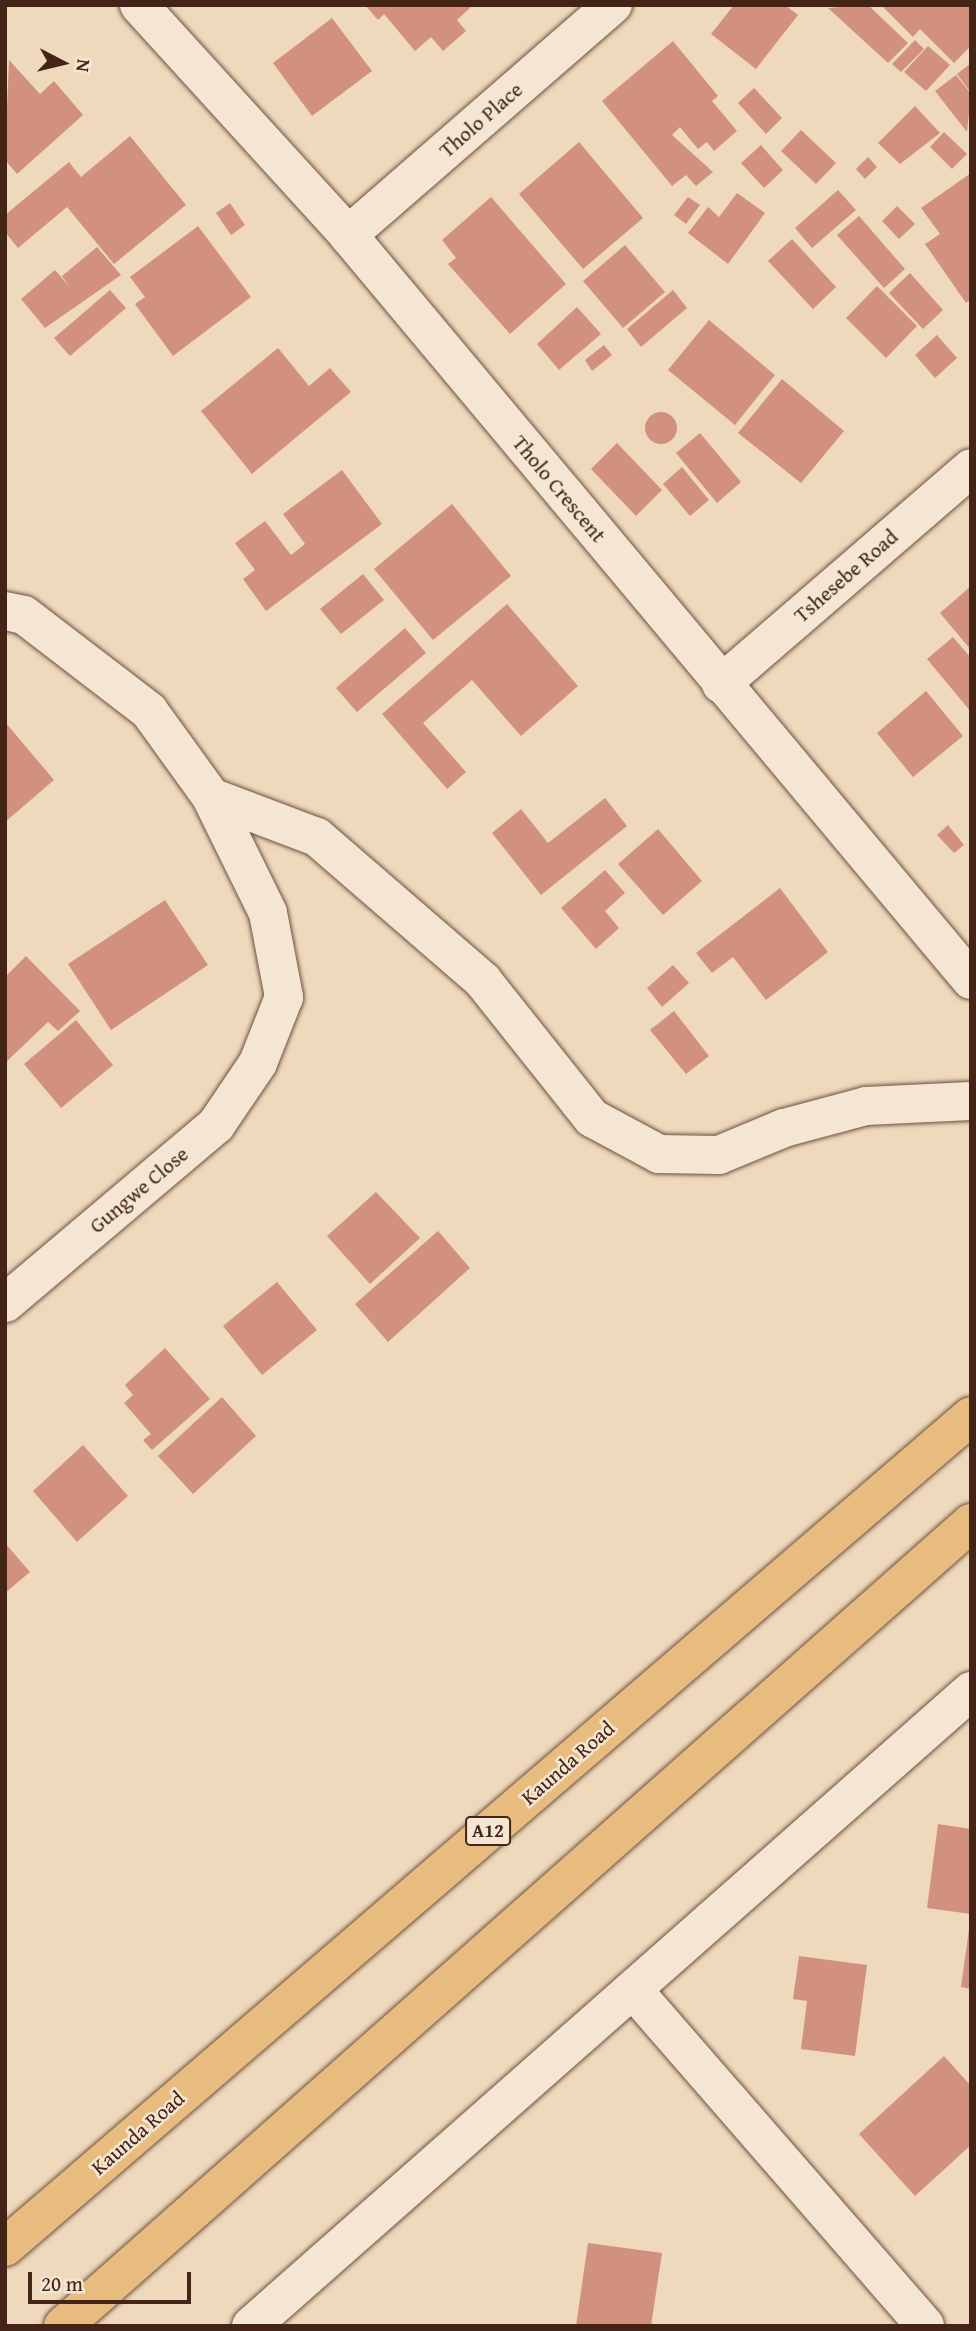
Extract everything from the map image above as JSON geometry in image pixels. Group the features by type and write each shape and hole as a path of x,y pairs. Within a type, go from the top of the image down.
{"main road":[{"name":"Kaunda Road","path":"5,2247 971,1416"},
{"path":"63,2326 971,1523"}],"street":[{"name":"Tholo Crescent","path":"139,5 348,235 971,980"},
{"name":"Tholo Place","path":"348,235 614,5"},
{"name":"Tshesebe Road","path":"721,684 971,468"},
{"name":"Gungwe Close","path":"5,611 24,615 149,711 211,797 268,913 284,997 258,1063 216,1125 5,1303"},
{"path":"211,797 317,836 483,981 592,1118 659,1154 719,1155 784,1128 866,1107 971,1101"},
{"path":"251,2326 635,1992 971,1691"},
{"path":"635,1992 925,2326"}],"building":[{"path":"365,5 473,5 457,20 466,31 443,51 431,37 415,51 384,14 378,20"},
{"path":"734,5 785,5 798,15 756,69 711,34"},
{"path":"868,5 908,43 888,63 828,8"},
{"path":"881,5 971,5 971,46 954,63 920,29 913,37"},
{"path":"332,18 372,71 312,116 273,63"},
{"path":"915,40 924,49 901,72 892,64"},
{"path":"673,41 718,96 712,101 737,131 714,151 707,142 698,149 680,127 672,135 713,172 696,186 686,175 672,186 602,101"},
{"path":"928,46 950,65 926,91 904,72"},
{"path":"9,60 40,94 54,81 83,115 17,174 5,160"},
{"path":"971,63 971,93 957,74"},
{"path":"956,75 971,94 967,132 935,91"},
{"path":"754,88 782,118 766,134 738,103"},
{"path":"915,106 940,133 900,164 878,143"},
{"path":"801,130 836,163 816,184 781,151"},
{"path":"944,132 967,154 952,169 930,147"},
{"path":"130,136 186,205 114,264 67,207 18,248 5,232 5,215 69,162 81,177"},
{"path":"579,142 643,218 583,269 519,194"},
{"path":"761,145 783,170 764,188 741,163"},
{"path":"868,157 877,167 865,179 856,169"},
{"path":"971,173 971,299 966,303 925,244 940,234 921,208"},
{"path":"838,190 856,210 812,248 795,228"},
{"path":"737,193 765,213 728,264 688,233 708,207 719,217"},
{"path":"491,197 566,284 510,334 448,264 456,258 442,240"},
{"path":"688,197 700,205 686,224 674,215"},
{"path":"230,203 245,225 231,235 216,213"},
{"path":"897,206 915,224 899,239 882,221"},
{"path":"859,216 905,269 884,288 837,235"},
{"path":"198,226 251,297 173,356 135,304 145,297 130,277"},
{"path":"792,239 836,287 813,309 768,261"},
{"path":"625,245 665,292 623,328 583,281"},
{"path":"97,247 121,275 45,328 21,299 55,270 69,286 62,276"},
{"path":"910,273 943,310 923,329 889,293"},
{"path":"877,286 917,326 886,358 846,318"},
{"path":"110,290 126,308 70,356 54,338"},
{"path":"673,290 687,308 641,347 627,329"},
{"path":"577,307 601,334 559,370 537,344"},
{"path":"709,320 775,375 735,425 668,370"},
{"path":"937,335 957,358 935,378 915,355"},
{"path":"604,345 612,355 592,371 585,360"},
{"path":"278,348 309,386 330,368 351,392 252,474 201,411"},
{"path":"782,379 844,431 801,483 738,433"},
{"path":"661,412 672,417 677,428 672,439 661,444 650,439 645,428 650,417"},
{"path":"700,433 741,482 717,503 676,453"},
{"path":"617,443 662,490 636,516 591,469"},
{"path":"682,467 709,500 690,516 663,484"},
{"path":"342,470 382,524 266,611 243,579 255,570 235,543 265,521 291,555 305,544 283,514"},
{"path":"452,504 511,576 433,640 374,569"},
{"path":"363,574 384,600 341,634 320,609"},
{"path":"971,586 971,650 940,613"},
{"path":"507,604 578,686 521,736 472,680 423,723 466,772 447,789 382,714"},
{"path":"405,628 426,653 357,712 336,688"},
{"path":"953,637 971,658 971,712 927,659"},
{"path":"926,691 963,736 913,777 877,733"},
{"path":"5,722 54,780 5,822"},
{"path":"605,798 627,826 541,895 492,833 521,809 548,843"},
{"path":"948,825 964,845 954,853 937,835"},
{"path":"658,829 702,881 663,915 618,864"},
{"path":"605,870 625,893 605,911 619,928 596,949 561,908"},
{"path":"780,888 828,952 766,1000 733,957 712,973 696,953"},
{"path":"165,900 208,965 111,1030 68,964"},
{"path":"26,956 80,1011 58,1031 48,1022 5,1063 5,977"},
{"path":"673,965 689,983 662,1007 647,988"},
{"path":"674,1011 709,1056 686,1074 650,1030"},
{"path":"76,1020 113,1065 61,1108 24,1064"},
{"path":"376,1192 420,1238 370,1284 327,1236"},
{"path":"438,1231 470,1268 388,1342 355,1304"},
{"path":"277,1282 317,1330 262,1375 223,1326"},
{"path":"165,1348 210,1399 152,1450 143,1440 151,1434 124,1403 133,1395 125,1385"},
{"path":"222,1397 256,1436 193,1494 158,1456"},
{"path":"83,1445 128,1496 77,1542 33,1491"},
{"path":"5,1543 30,1572 5,1593"},
{"path":"938,1824 971,1829 971,1914 927,1908"},
{"path":"971,1929 971,1989 961,1987"},
{"path":"799,1956 867,1965 855,2056 801,2049 807,2001 793,1999"},
{"path":"944,2056 971,2086 971,2145 915,2196 859,2134"},
{"path":"588,2243 662,2253 651,2326 576,2326"}]}
